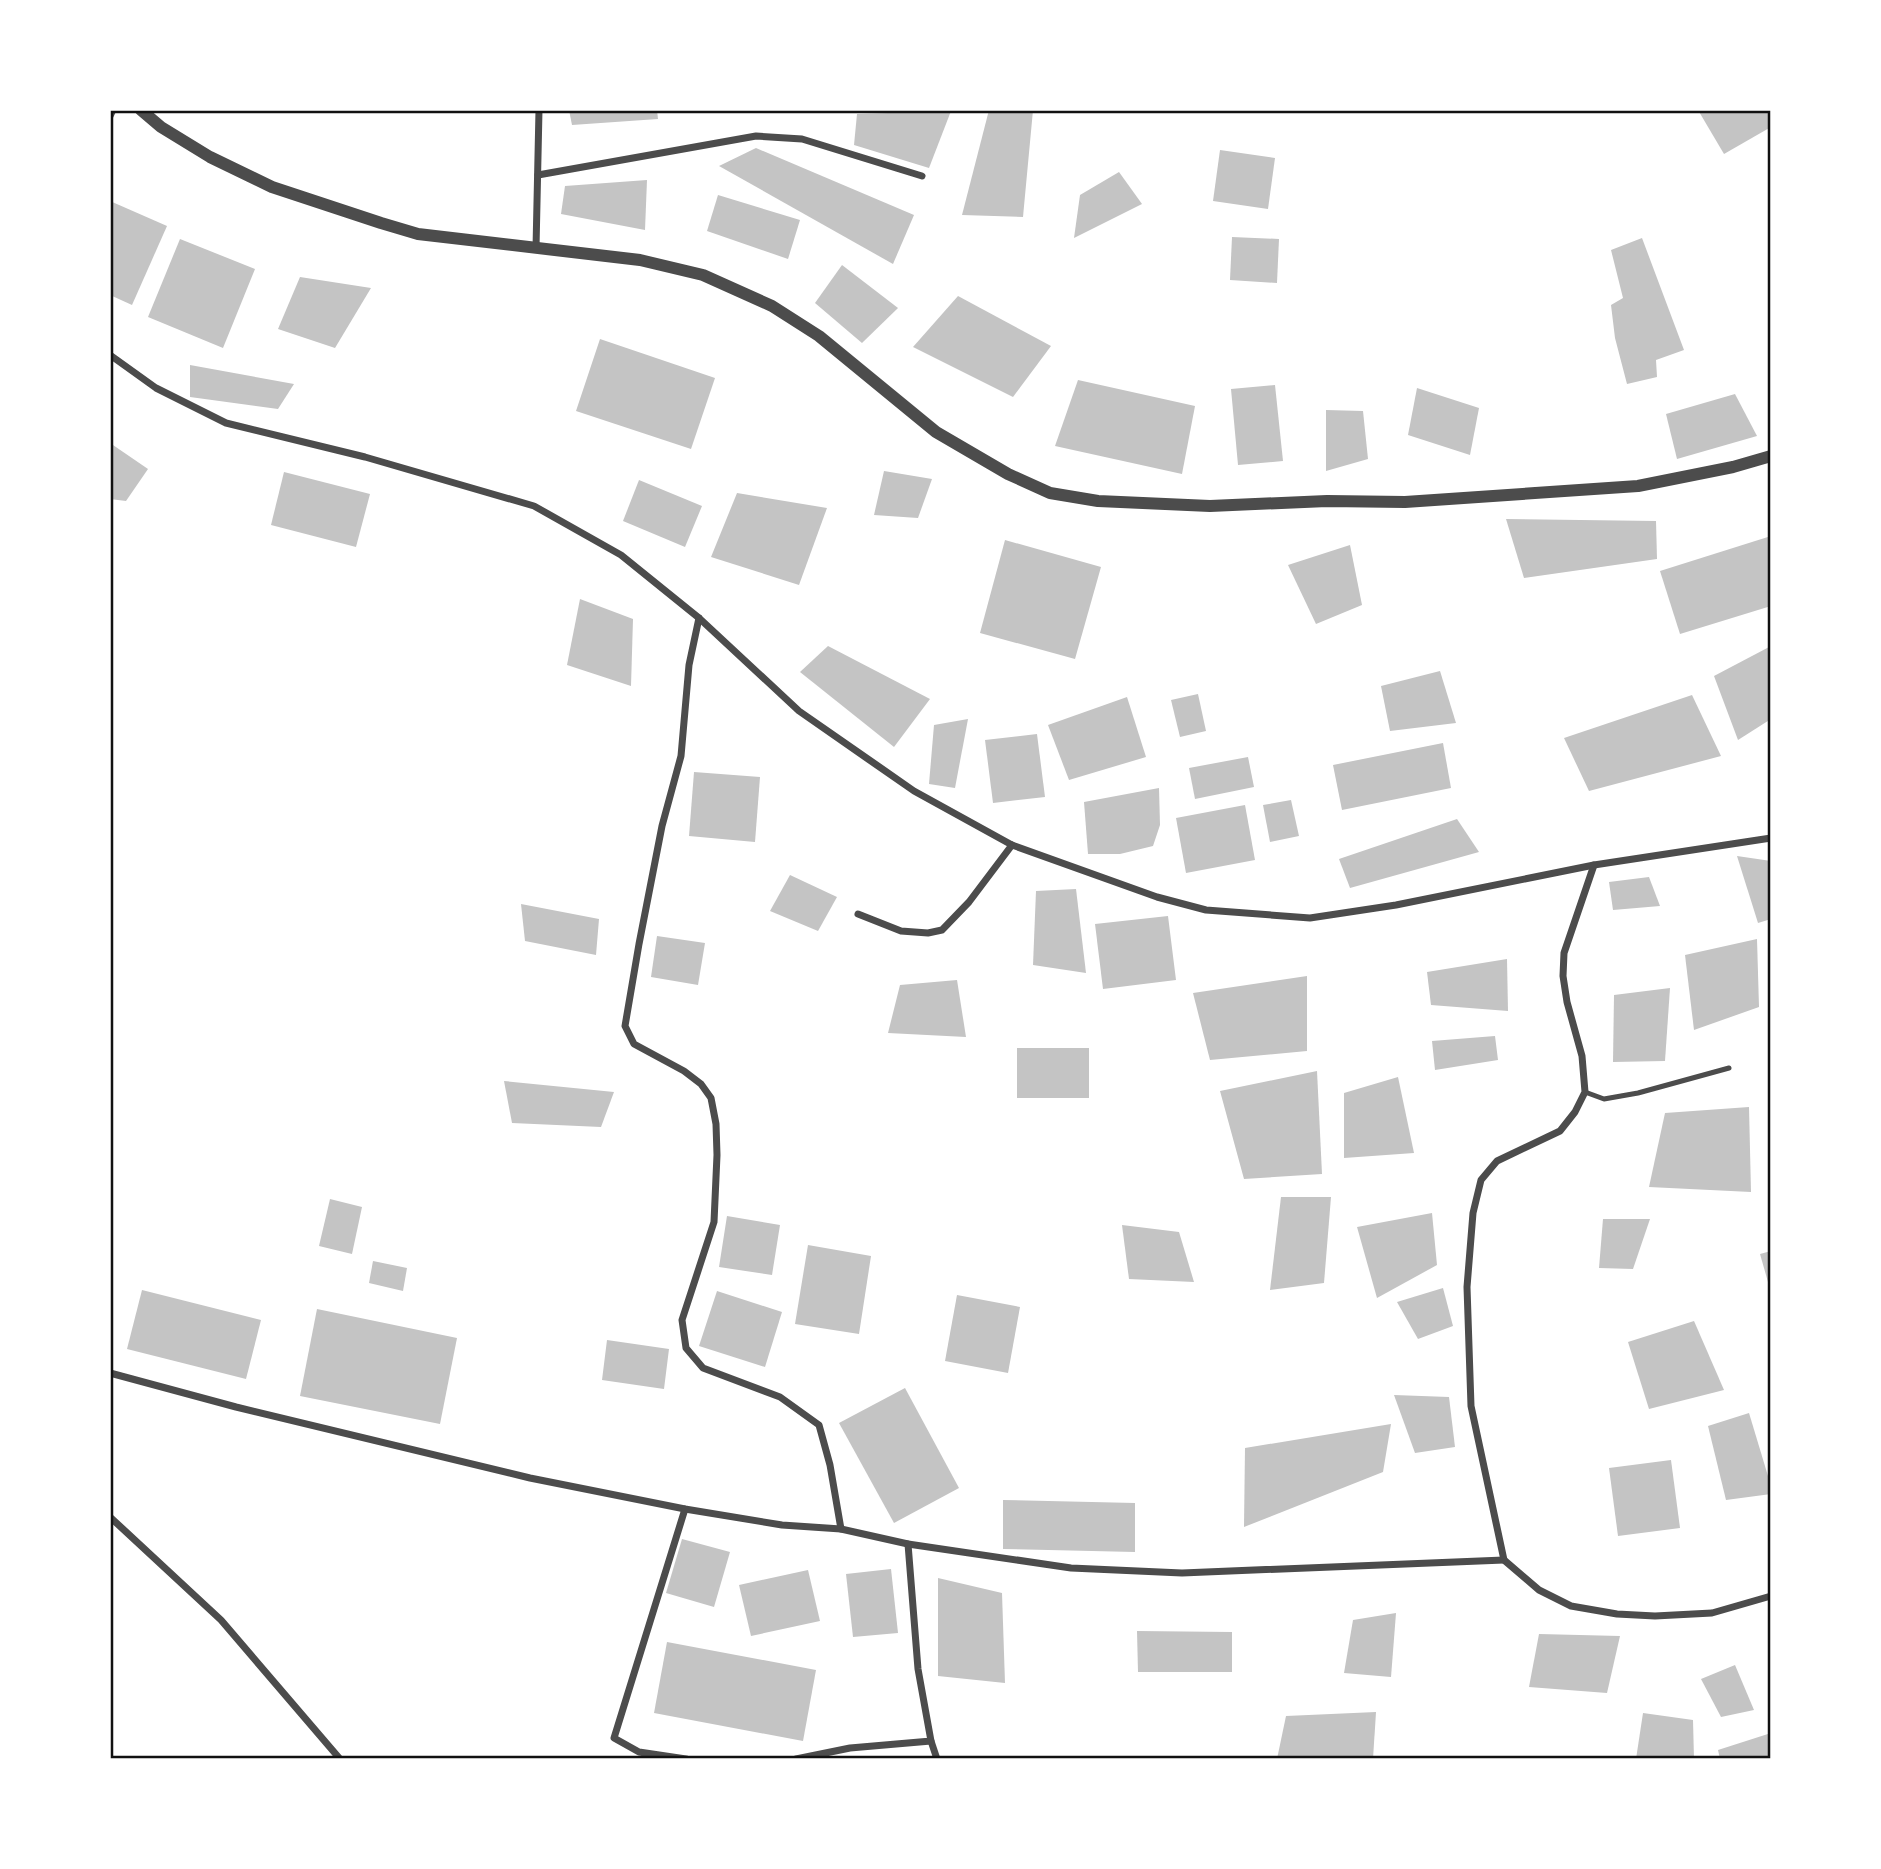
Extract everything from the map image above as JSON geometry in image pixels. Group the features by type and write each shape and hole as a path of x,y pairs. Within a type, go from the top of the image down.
{"street":[{"path":"110,116 113,110"},
{"path":"141,110 161,127 210,157 272,187 418,234 640,260 703,275 772,306 819,336 936,432 1050,494 1098,501 1210,506 1326,501 1405,502 1638,486 1733,467 1771,456"},
{"path":"536,248 539,110"},
{"path":"538,175 756,136 802,139 922,176"},
{"path":"110,355 156,388 226,423 365,457 534,506 621,555 699,618 799,711 914,791 1012,845 1157,897 1206,910 1310,918 1396,905 1594,865 1771,838"},
{"path":"699,618 687,677 681,756 660,839 625,1026 634,1044 684,1071 701,1084 711,1098 716,1124 717,1155 714,1222 682,1320 687,1348 703,1368 780,1397 819,1425 830,1465 842,1529"},
{"path":"858,914 901,931 928,933 942,930 969,902 1012,845"},
{"path":"1594,865 1564,953 1563,976 1581,1056 1585,1092 1575,1112 1560,1131 1497,1161 1481,1180 1473,1213 1467,1287 1471,1406 1504,1560 1539,1590 1571,1606 1617,1614 1655,1616 1712,1613 1771,1597"},
{"path":"110,1373 236,1407 530,1478 685,1509 782,1525 842,1529 908,1544 1071,1568 1182,1573 1504,1560"},
{"path":"685,1509 614,1738 639,1752 687,1759"},
{"path":"110,1517 221,1620 340,1759"},
{"path":"908,1544 918,1669 937,1759"},
{"path":"796,1759 850,1748 932,1741"}],"lane":[{"path":"1585,1092 1604,1098 1616,1097 1729,1069"}],"building":[{"path":"569,110 657,110 658,119 572,125"},
{"path":"989,110 1033,110 1023,217 962,215"},
{"path":"1698,110 1771,110 1771,127 1724,154"},
{"path":"951,111 929,168 854,145 857,114"},
{"path":"756,148 914,215 893,264 719,166"},
{"path":"1220,150 1275,158 1268,209 1213,201"},
{"path":"1119,172 1142,204 1074,238 1080,195"},
{"path":"647,180 645,230 561,214 565,186"},
{"path":"718,195 800,220 788,259 707,231"},
{"path":"110,201 167,226 132,305 110,295"},
{"path":"1232,237 1279,239 1277,283 1230,280"},
{"path":"1642,238 1684,350 1656,360 1657,377 1627,384 1615,338 1611,305 1623,298 1611,250"},
{"path":"180,239 255,269 223,348 148,317"},
{"path":"842,265 898,308 862,343 815,303"},
{"path":"300,277 371,288 335,348 278,329"},
{"path":"958,296 1051,346 1013,397 913,347"},
{"path":"600,339 715,378 691,449 576,411"},
{"path":"190,365 294,384 278,409 190,397"},
{"path":"1078,380 1195,406 1182,474 1055,446"},
{"path":"1275,385 1283,461 1238,465 1231,389"},
{"path":"1417,388 1479,408 1470,455 1408,435"},
{"path":"1735,394 1757,436 1677,459 1666,414"},
{"path":"1326,410 1363,411 1368,459 1326,471"},
{"path":"110,443 148,469 126,501 110,499"},
{"path":"884,471 932,479 918,518 874,515"},
{"path":"284,472 370,494 356,547 271,525"},
{"path":"639,480 702,506 685,547 623,521"},
{"path":"737,493 827,508 799,585 711,557"},
{"path":"1506,519 1656,521 1657,559 1524,578"},
{"path":"1771,536 1771,606 1680,634 1660,571"},
{"path":"1005,540 1101,567 1075,659 980,633"},
{"path":"1350,545 1362,605 1316,624 1288,565"},
{"path":"580,599 633,619 631,686 567,665"},
{"path":"828,646 930,699 894,747 800,672"},
{"path":"1771,646 1771,719 1738,740 1714,676"},
{"path":"1440,671 1456,723 1390,731 1381,686"},
{"path":"1198,694 1206,731 1180,737 1171,700"},
{"path":"1692,695 1721,756 1589,791 1564,738"},
{"path":"1127,697 1146,757 1069,780 1048,725"},
{"path":"968,719 955,788 929,784 934,725"},
{"path":"1037,734 1045,797 993,803 985,740"},
{"path":"1443,743 1451,788 1342,810 1333,765"},
{"path":"1248,757 1254,787 1195,799 1189,768"},
{"path":"694,772 760,777 755,842 689,836"},
{"path":"1159,788 1160,825 1153,846 1120,854 1088,854 1084,802"},
{"path":"1291,800 1299,836 1270,842 1263,805"},
{"path":"1245,805 1255,860 1186,873 1176,818"},
{"path":"1457,819 1479,852 1350,888 1339,859"},
{"path":"1737,856 1771,861 1771,919 1758,923"},
{"path":"790,875 837,897 818,931 770,911"},
{"path":"1649,877 1660,906 1613,910 1609,882"},
{"path":"1076,889 1086,973 1033,965 1036,891"},
{"path":"521,904 599,919 596,955 525,941"},
{"path":"1168,916 1176,980 1103,989 1095,924"},
{"path":"657,936 705,943 698,985 651,977"},
{"path":"1757,939 1759,1007 1694,1030 1685,955"},
{"path":"1507,959 1508,1011 1431,1005 1427,972"},
{"path":"1307,976 1307,1051 1210,1060 1193,993"},
{"path":"957,980 966,1037 888,1033 900,985"},
{"path":"1670,988 1665,1061 1613,1062 1614,995"},
{"path":"1495,1036 1498,1060 1435,1070 1432,1041"},
{"path":"1017,1048 1089,1048 1089,1098 1017,1098"},
{"path":"1317,1071 1322,1174 1244,1179 1220,1091"},
{"path":"1398,1077 1414,1153 1344,1158 1344,1093"},
{"path":"504,1081 614,1092 601,1127 512,1123"},
{"path":"1749,1107 1751,1192 1649,1187 1665,1113"},
{"path":"1281,1197 1331,1197 1324,1283 1270,1290"},
{"path":"330,1199 362,1207 352,1254 319,1246"},
{"path":"1432,1213 1437,1265 1377,1298 1357,1227"},
{"path":"727,1216 780,1225 772,1275 719,1267"},
{"path":"1603,1219 1650,1219 1633,1269 1599,1268"},
{"path":"1122,1225 1179,1232 1194,1282 1129,1279"},
{"path":"808,1245 871,1256 859,1334 795,1324"},
{"path":"1771,1251 1771,1289 1770,1289 1760,1254"},
{"path":"373,1261 407,1268 403,1291 369,1283"},
{"path":"1443,1288 1453,1326 1418,1339 1397,1302"},
{"path":"142,1290 261,1320 246,1379 127,1349"},
{"path":"717,1291 782,1312 765,1367 699,1346"},
{"path":"957,1295 1020,1307 1008,1373 945,1361"},
{"path":"317,1309 457,1338 440,1424 300,1396"},
{"path":"1694,1321 1724,1390 1649,1409 1628,1342"},
{"path":"607,1340 669,1349 664,1389 602,1380"},
{"path":"905,1388 959,1488 894,1523 839,1423"},
{"path":"1394,1395 1449,1397 1455,1447 1415,1453"},
{"path":"1749,1413 1771,1494 1726,1500 1708,1426"},
{"path":"1391,1424 1383,1472 1244,1527 1245,1448"},
{"path":"1671,1460 1680,1528 1618,1536 1609,1468"},
{"path":"1003,1500 1135,1503 1135,1552 1003,1549"},
{"path":"682,1539 730,1552 714,1607 666,1593"},
{"path":"891,1569 898,1633 853,1637 846,1574"},
{"path":"808,1570 820,1621 751,1636 739,1585"},
{"path":"938,1578 1002,1593 1005,1683 938,1676"},
{"path":"1396,1613 1391,1677 1344,1673 1353,1620"},
{"path":"1137,1631 1232,1632 1232,1672 1138,1672"},
{"path":"1539,1634 1620,1636 1607,1693 1529,1687"},
{"path":"667,1642 816,1670 803,1741 654,1713"},
{"path":"1735,1665 1754,1710 1721,1717 1701,1679"},
{"path":"1376,1712 1373,1759 1277,1759 1286,1716"},
{"path":"1643,1713 1693,1720 1694,1759 1636,1759"},
{"path":"1771,1733 1771,1759 1720,1759 1718,1750"}]}
